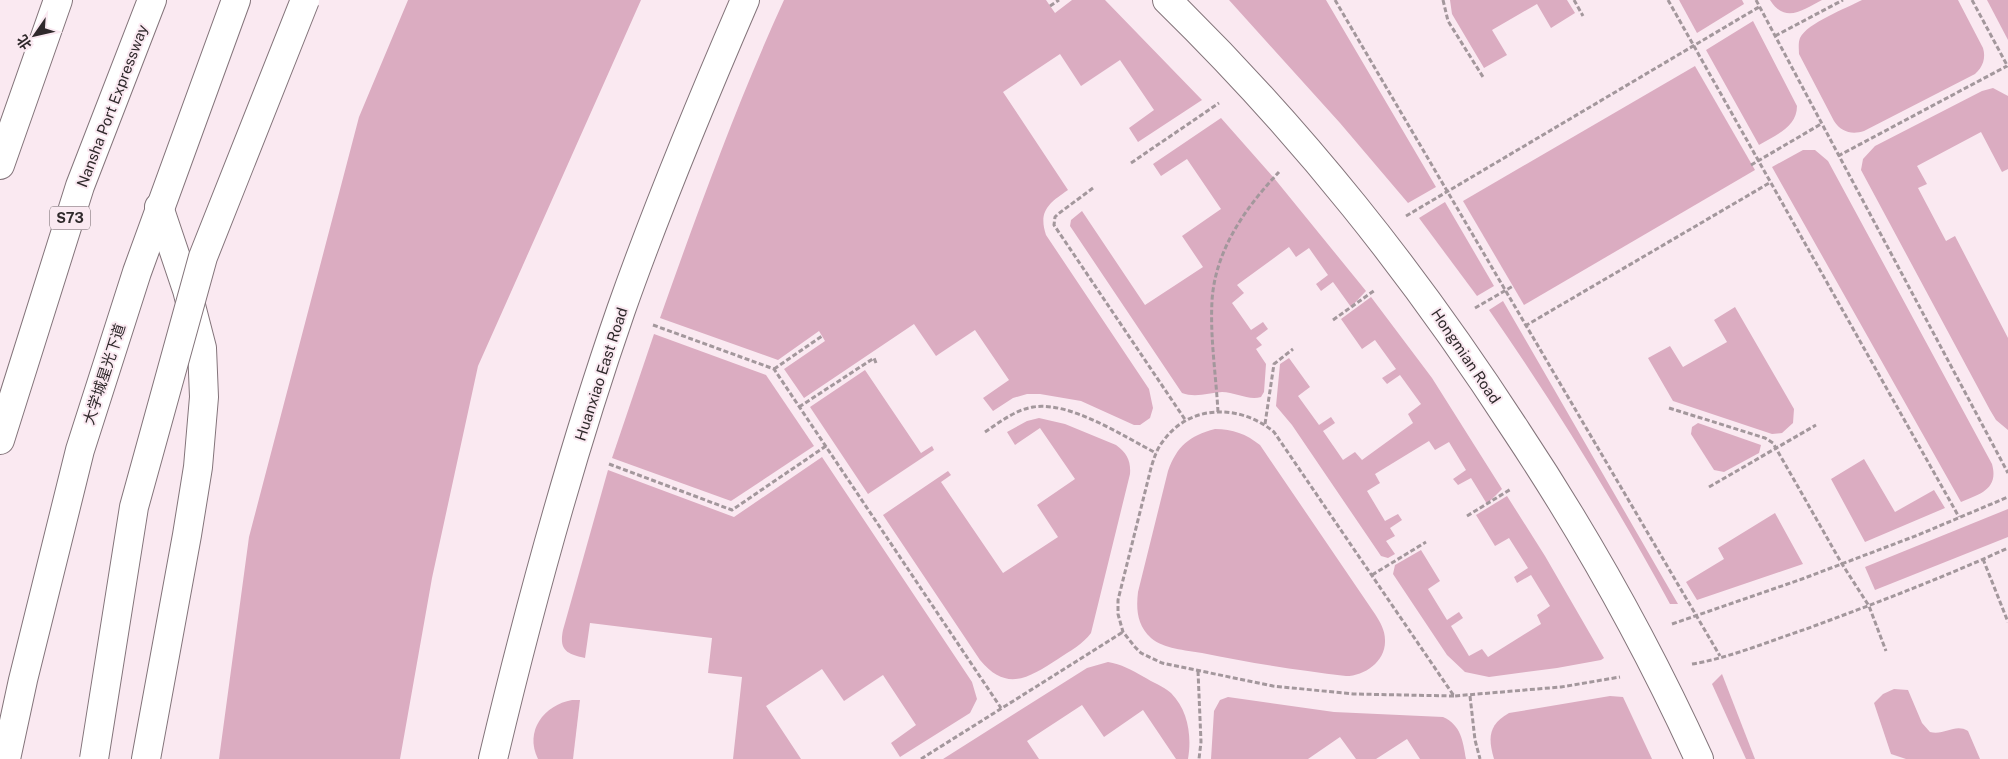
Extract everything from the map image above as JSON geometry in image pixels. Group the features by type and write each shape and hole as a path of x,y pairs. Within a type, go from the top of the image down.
{"main road":[{"path":"0,165 58,0"},
{"name":"Nansha Port Expressway","path":"0,440 80,186 152,0"},
{"name":"大学城星光下道","path":"6,759 23,680 80,450 136,272 236,0"},
{"path":"94,759 134,507 168,382 203,257 305,0"},
{"name":"Huanxiao East Road","path":"493,759 514,669 544,558 620,313 676,166 744,0"},
{"name":"Hongmian Road","path":"1167,0 1232,66 1306,148 1384,243 1446,325 1566,509 1638,636 1699,759"},
{"path":"146,759 198,467 204,398 202,348 186,290 159,208"}],"path":[{"path":"1050,6 1059,0"},
{"path":"1335,0 1504,291 1720,656"},
{"path":"1443,0 1448,20 1483,77"},
{"path":"1574,0 1583,16"},
{"path":"1668,0 1959,517"},
{"path":"1756,0 2008,473"},
{"path":"1775,36 1843,0"},
{"path":"1838,156 2008,67 1972,0"},
{"path":"1405,216 1759,7"},
{"path":"1131,163 1219,103"},
{"path":"1752,165 1822,124"},
{"path":"1218,412 1212,301 1224,254 1234,229 1249,205 1306,148"},
{"path":"1525,326 1771,182"},
{"path":"1093,188 1058,214 1055,217 1054,225 1186,421"},
{"path":"1446,325 1513,286"},
{"path":"1333,320 1376,289"},
{"path":"620,313 774,369 1001,708"},
{"path":"774,369 822,336"},
{"path":"1265,424 1274,364 1293,349"},
{"path":"800,407 874,358 876,363"},
{"path":"985,432 1017,412 1032,408 1052,407 1086,418 1156,453"},
{"path":"1668,408 1765,438 1776,448 1842,564 1869,606 1886,651"},
{"path":"1454,696 1284,444 1265,424 1243,415 1218,412 1205,413 1186,421 1165,438 1156,453 1118,600 1118,614 1123,632 1134,648 1162,663 1273,686 1352,694 1454,696 1470,696 1561,687 1701,662 1764,643 1869,606 2008,548"},
{"path":"1709,487 1816,425"},
{"path":"576,451 732,510 826,446"},
{"path":"1467,516 1513,487"},
{"path":"1638,636 1842,564 1918,535 2008,497"},
{"path":"1372,575 1426,542"},
{"path":"1983,559 2008,622"},
{"path":"921,759 1123,632"},
{"path":"1198,671 1201,742 1199,759"},
{"path":"1470,696 1475,740 1480,759"}],"shaded area":[{"path":"408,0 641,0 478,366 432,578 400,759 219,759 249,537 359,117"},
{"path":"784,0 1046,0 1055,13 1072,0 1105,0 1202,100 1138,142 1129,128 1154,110 1120,60 1081,86 1060,54 1003,92 1068,190 1055,199 1044,214 1043,220 1046,235 1149,389 1153,408 1150,418 1140,425 1134,425 1081,401 1040,394 1027,394 1013,398 993,411 983,398 1009,380 975,330 936,356 914,324 804,398 784,369 825,341 819,331 778,360 660,318 734,118"},
{"path":"1229,0 1326,0 1436,187 1408,203 1340,123"},
{"path":"1450,0 1567,0 1575,13 1551,28 1537,4 1492,30 1507,55 1484,68 1452,14"},
{"path":"1679,0 1742,0 1744,4 1697,33"},
{"path":"1770,0 1822,0 1801,11 1788,13 1782,12"},
{"path":"1862,0 1958,0 1983,48 1984,59 1982,65 1975,74 1864,131 1855,133 1843,130 1834,121 1799,54 1799,42 1804,32 1819,21"},
{"path":"1987,0 2008,0 2008,40"},
{"path":"1753,21 1797,106 1796,113 1789,125 1759,145 1706,50"},
{"path":"1695,66 1755,170 1524,305 1463,201"},
{"path":"1993,88 2008,96 2008,169 2002,172 1981,132 1917,166 1927,184 1918,188 1946,241 1955,236 2008,338 2008,430 1996,420 1990,410 1861,170 1863,159 1875,146 1982,91"},
{"path":"1221,118 1274,178 1366,291 1351,307 1333,282 1321,291 1316,284 1328,275 1309,248 1296,257 1289,247 1237,285 1244,293 1232,303 1251,330 1263,322 1268,329 1256,338 1262,345 1256,349 1266,364 1264,392 1261,397 1256,398 1222,392 1197,395 1182,393 1070,226 1071,220 1082,211 1145,305 1203,267 1182,236 1221,209 1187,159 1161,176 1153,164"},
{"path":"1803,150 1815,150 1828,161 1992,464 1993,479 1990,485 1981,493 1961,502 1772,167"},
{"path":"1445,202 1494,286 1477,296 1419,218"},
{"path":"1371,297 1432,378 1502,489 1487,504 1471,478 1458,485 1453,479 1466,470 1449,442 1435,450 1429,441 1375,474 1380,483 1367,491 1385,521 1398,514 1402,520 1390,528 1395,536 1386,541 1395,554 1388,558 1381,556 1292,425 1276,406 1280,364 1289,358 1310,387 1298,396 1319,425 1331,417 1335,423 1323,431 1343,460 1355,452 1362,460 1413,423 1408,414 1421,404 1400,375 1387,384 1382,378 1396,369 1375,340 1362,349 1341,319"},
{"path":"1503,301 1678,604 1670,604 1584,455 1489,310"},
{"path":"1735,307 1794,409 1793,423 1782,433 1772,434 1673,401 1648,358 1670,346 1683,367 1727,342 1714,320"},
{"path":"654,334 766,375 814,446 731,501 612,458"},
{"path":"865,370 921,453 932,446 934,450 868,494 810,407"},
{"path":"1039,418 1065,424 1116,445 1128,458 1130,474 1091,633 1084,641 1048,666 1019,679 1009,679 990,670 980,660 883,515 948,471 951,475 941,482 1003,573 1058,537 1037,505 1075,479 1040,428 1015,445 1007,432 1027,421"},
{"path":"1698,423 1761,445 1759,453 1724,472 1714,470 1691,434 1692,427"},
{"path":"1215,429 1239,433 1260,445 1375,614 1384,633 1384,648 1378,661 1367,670 1346,676 1238,660 1168,647 1156,642 1146,633 1138,616 1138,592 1168,471 1175,455 1185,443 1198,435"},
{"path":"822,457 972,682 977,699 970,713 900,757 891,743 916,725 883,675 844,701 822,669 766,706 801,759 733,759 742,677 708,673 712,638 590,623 585,658 573,655 565,650 562,642 563,630 608,470 734,517"},
{"path":"1864,459 1895,512 1934,490 1945,508 1865,542 1831,479"},
{"path":"1507,496 1545,556 1604,658 1601,660 1489,677 1465,672 1447,655 1393,574 1395,565 1421,550 1440,581 1428,589 1447,620 1459,612 1463,618 1451,626 1469,656 1482,649 1488,657 1541,624 1537,615 1550,606 1531,575 1517,583 1514,577 1528,568 1509,538 1495,546 1476,515"},
{"path":"2008,509 2008,537 1875,590 1865,567"},
{"path":"1775,513 1803,564 1697,600 1686,582 1724,559 1718,548"},
{"path":"1108,662 1126,668 1161,686 1177,700 1185,715 1189,732 1188,759 1176,759 1143,710 1104,737 1082,705 1027,741 1039,759 943,759 1087,668"},
{"path":"1722,674 1755,759 1746,759 1712,684"},
{"path":"1894,689 1908,690 1922,723 1930,732 1935,733 1959,728 1968,731 1980,759 1906,759 1891,754 1874,703 1883,694"},
{"path":"1610,696 1623,697 1652,759 1494,759 1491,733 1497,722 1509,713"},
{"path":"1228,697 1334,712 1443,717 1454,724 1460,734 1466,759 1420,759 1407,739 1376,759 1356,759 1340,737 1308,759 1211,759 1214,711 1220,700"},
{"path":"572,700 580,700 573,759 538,759 533,739 539,721 553,707"}]}
